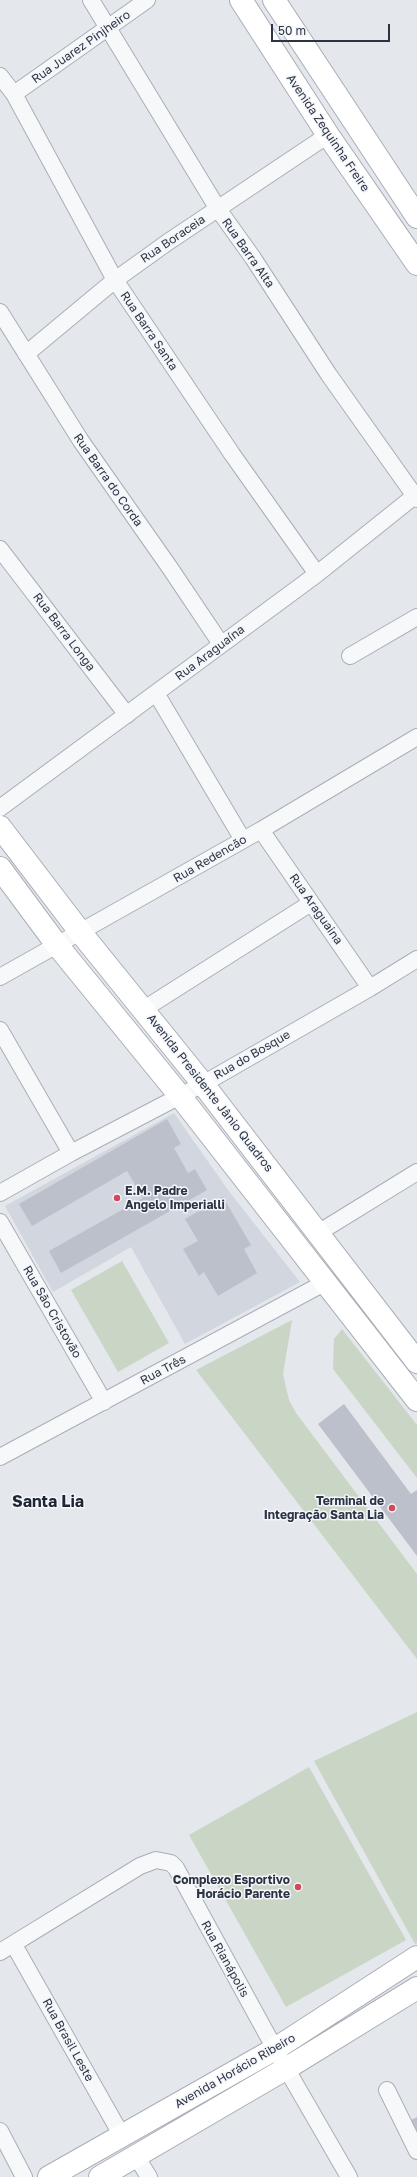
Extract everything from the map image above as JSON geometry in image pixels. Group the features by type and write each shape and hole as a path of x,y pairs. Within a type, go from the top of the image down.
{"street":[{"name":"Rua Barra Alta","path":"91,0 218,209 253,258 329,376 416,496"},
{"name":"Rua Juarez Pinjheiro","path":"14,94 147,0"},
{"name":"Avenida Zequinha Freire","path":"241,0 328,136 417,264"},
{"path":"274,0 415,214 394,230"},
{"name":"Rua Barra Santa","path":"0,76 14,94 115,280 232,454 317,574"},
{"name":"Rua Boraceia","path":"26,354 115,280 328,136"},
{"name":"Rua Barra do Corda","path":"0,312 81,442 170,568 221,644"},
{"name":"Rua Araguaína","path":"0,808 317,574 416,496"},
{"name":"Rua Barra Longa","path":"0,549 128,715"},
{"path":"350,656 417,617"},
{"path":"156,693 243,840"},
{"name":"Rua Redencão","path":"0,977 81,933 261,830 417,737"},
{"name":"Avenida Presidente Jânio Quadros","path":"0,827 81,933 144,1009 203,1084 417,1362"},
{"name":"Rua Araguaina","path":"261,830 370,988"},
{"path":"0,868 57,945 180,1096 417,1400"},
{"path":"144,1009 311,903"},
{"name":"Rua do Bosque","path":"0,1192 203,1084 370,988 417,959"},
{"path":"0,1030 71,1153"},
{"path":"318,1233 417,1172"},
{"name":"Rua São Cristovão","path":"0,1222 104,1402"},
{"path":"326,1282 362,1289"},
{"name":"Rua Três","path":"0,1457 326,1282"},
{"name":"Rua Rianápolis","path":"14,1945 140,1866 156,1860 163,1860 176,1868 275,2049 287,2068"},
{"path":"0,1952 14,1945"},
{"name":"Rua Brasil Leste","path":"14,1945 122,2136"},
{"name":"Avenida Horácio Ribeiro","path":"49,2177 275,2049 417,1958"},
{"name":"Avenida Horácio Ribeiro","path":"100,2177 287,2068 417,1988"},
{"path":"287,2068 349,2177"},
{"path":"387,2090 417,2151"},
{"path":"0,2131 24,2177"},
{"path":"136,2156 149,2177"}],"shaded area":[{"path":"174,1113 228,1190 300,1282 185,1344 131,1247 53,1292 5,1206"}],"green space":[{"path":"122,1261 169,1343 118,1372 71,1290"},
{"path":"292,1320 283,1374 289,1400 296,1413 417,1574 417,1659 196,1370"},
{"path":"342,1329 417,1425 417,1478 333,1369 334,1339"},
{"path":"417,1712 417,1943 415,1944 314,1761"},
{"name":"Complexo Esportivo Horácio Parente","path":"309,1767 406,1940 286,2007 189,1835"}],"building":[{"path":"167,1119 181,1144 174,1148 188,1173 195,1169 207,1190 61,1273 49,1251 143,1198 127,1171 32,1226 19,1204"},
{"path":"223,1197 251,1245 244,1249 257,1273 218,1296 204,1272 199,1276 183,1249 198,1241 185,1219"},
{"path":"344,1404 411,1494 417,1490 417,1556 318,1424"},
{"path":"417,2117 417,2140 407,2122"}],"place":[{"name":"E.M. Padre Angelo Imperialli","path":"117,1198"},
{"name":"Terminal de Integração Santa Lia","path":"392,1508"},
{"name":"Complexo Esportivo Horácio Parente","path":"298,1887"}],"district":[{"name":"Santa Lia","path":"48,1502"}]}
